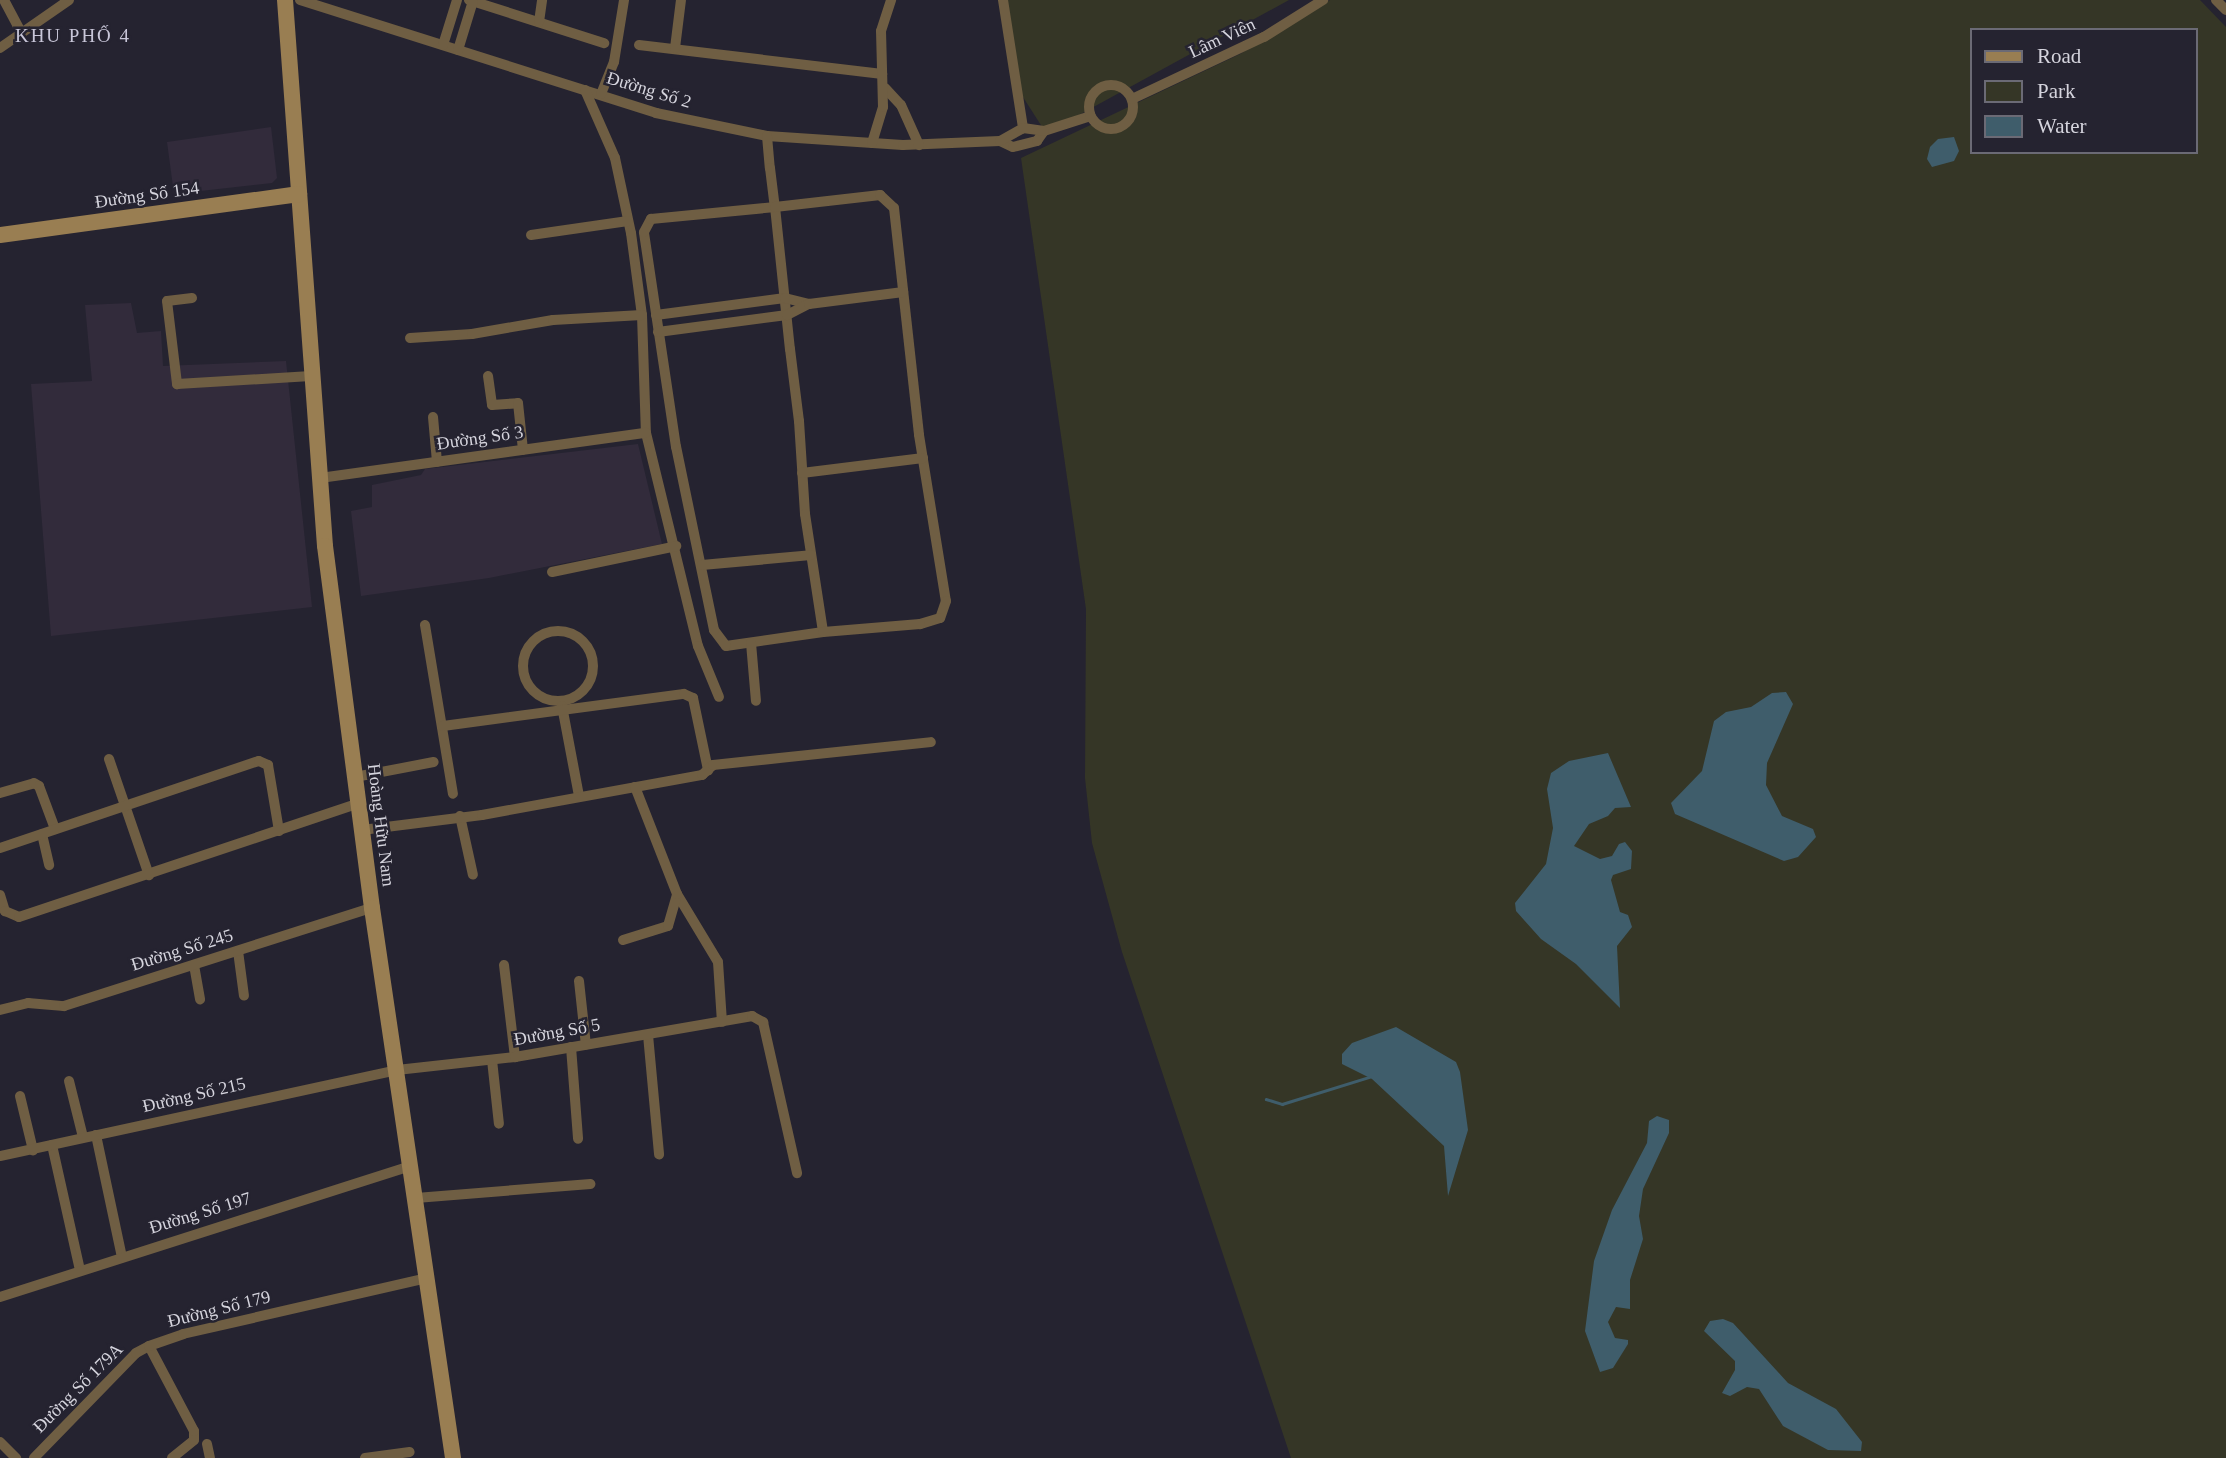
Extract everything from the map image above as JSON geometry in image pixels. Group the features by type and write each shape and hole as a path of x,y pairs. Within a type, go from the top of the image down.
{"main road":[{"name":"Hoàng Hữu Nam","path":"285,0 320,478 372,908 453,1458"},
{"name":"Đường Số 154","path":"0,235 299,194"}],"street":[{"path":"4,0 21,32"},
{"path":"0,48 69,0"},
{"name":"Đường Số 2","path":"300,0 701,124 767,136 872,144 919,145 1000,141"},
{"path":"443,45 457,0"},
{"path":"539,22 542,0"},
{"path":"601,94 614,62 624,0"},
{"path":"675,48 681,0"},
{"path":"872,144 885,88 881,31 891,0"},
{"path":"1003,0 1023,128"},
{"name":"Lâm Viên","path":"1132,99 1264,37 1323,0"},
{"path":"2216,0 2226,10"},
{"path":"458,50 471,1 488,3 604,43"},
{"path":"639,45 882,74"},
{"path":"1103,87 1123,88 1132,99 1130,119 1120,128 1100,126 1091,116 1092,96 1103,87"},
{"path":"885,88 901,105 919,145"},
{"path":"585,90 614,158 628,221 642,315 646,433 676,546 698,646 719,696"},
{"path":"1000,141 1013,146 1030,144 1044,131 1091,116"},
{"path":"1000,141 1023,128 1044,131"},
{"path":"767,136 811,555 823,632"},
{"path":"880,195 891,201 923,458 946,601 940,618 726,646 715,630 676,447 644,232 652,219 775,207 880,195"},
{"path":"531,235 628,221"},
{"path":"656,315 785,299 809,304 903,292"},
{"path":"192,298 167,301 177,384 312,376"},
{"path":"658,332 787,315 809,304"},
{"path":"410,338 472,334 552,320 642,315"},
{"path":"488,376 492,405 518,403 523,450"},
{"path":"433,417 437,462"},
{"name":"Đường Số 3","path":"320,478 646,433"},
{"path":"802,473 923,458"},
{"path":"552,572 676,546"},
{"path":"702,565 811,555"},
{"path":"425,625 453,794"},
{"path":"555,631 581,639 593,663 584,688 562,706 535,692 523,668 531,643 555,631"},
{"path":"751,643 756,701"},
{"path":"443,726 562,706 684,694 694,698 708,770"},
{"path":"562,706 579,796"},
{"path":"362,830 702,775 713,765 931,742"},
{"path":"109,759 149,875"},
{"path":"0,848 259,761 268,765 279,831"},
{"path":"355,777 434,762"},
{"path":"0,793 34,783 39,786 55,830"},
{"path":"635,787 677,894 718,962 722,1022"},
{"path":"0,895 5,911 19,917 359,803"},
{"path":"460,816 473,876"},
{"path":"42,834 49,865"},
{"path":"623,940 668,926 677,894"},
{"name":"Đường Số 245","path":"0,1010 28,1003 64,1006 372,908"},
{"path":"238,951 244,996"},
{"path":"194,965 200,999"},
{"path":"504,965 515,1057"},
{"path":"579,981 586,1045"},
{"name":"Đường Số 5","path":"397,1070 515,1057 752,1016 763,1023 796,1173"},
{"path":"648,1035 659,1154"},
{"path":"570,1047 578,1139"},
{"path":"492,1060 499,1125"},
{"name":"Đường Số 215","path":"0,1156 397,1070"},
{"path":"69,1081 83,1137"},
{"path":"20,1096 33,1150"},
{"path":"96,1135 122,1257"},
{"path":"52,1145 80,1270"},
{"name":"Đường Số 197","path":"0,1297 411,1166"},
{"path":"416,1198 590,1184"},
{"name":"Đường Số 179","path":"172,1458 194,1440 194,1431 149,1346 428,1278"},
{"name":"Đường Số 179A","path":"34,1458 136,1353 149,1346"},
{"path":"0,1442 16,1458"},
{"path":"206,1444 210,1458"},
{"path":"365,1458 410,1452"}],"shaded area":[{"path":"271,127 277,178 272,183 174,194 167,142"},
{"path":"131,303 137,333 161,331 163,366 286,361 312,607 51,636 31,384 92,381 85,305"},
{"path":"638,444 662,544 489,578 361,596 351,511 372,507 372,485 421,475 425,469"}],"green space":[{"path":"1000,0 1289,0 1046,133 1021,94"},
{"path":"1330,0 2200,0 2226,27 2226,1458 1291,1458 1122,952 1092,843 1085,778 1086,609 1021,158 1240,54"}],"water":[{"path":"1954,137 1959,151 1954,161 1932,167 1927,159 1930,147 1938,139"},
{"path":"1786,692 1793,704 1767,763 1766,785 1782,816 1813,829 1816,837 1798,857 1784,861 1675,814 1671,803 1702,771 1714,721 1726,712 1751,707 1772,693"},
{"path":"1608,753 1631,807 1615,808 1608,816 1589,824 1574,846 1600,859 1612,856 1619,844 1625,842 1632,851 1631,869 1613,875 1611,880 1620,912 1628,915 1632,927 1617,946 1620,1008 1576,964 1541,939 1516,911 1515,903 1546,864 1553,828 1547,789 1551,773 1569,761"},
{"path":"1396,1027 1456,1062 1460,1072 1468,1130 1448,1196 1444,1146 1372,1079 1342,1064 1342,1054 1352,1043"},
{"path":"1657,1116 1669,1120 1669,1133 1643,1189 1639,1216 1643,1239 1630,1280 1630,1309 1616,1307 1608,1322 1615,1338 1628,1340 1628,1344 1613,1368 1600,1372 1585,1331 1594,1261 1612,1210 1647,1143 1649,1121"},
{"path":"1723,1319 1733,1323 1788,1383 1836,1409 1862,1442 1861,1451 1828,1450 1783,1426 1759,1389 1747,1387 1730,1396 1722,1393 1735,1370 1735,1361 1704,1331 1710,1321"}],"waterway":[{"path":"1266,1099 1282,1104 1369,1077"}],"district":[{"name":"KHU PHỐ 4","path":"73,36"}]}
